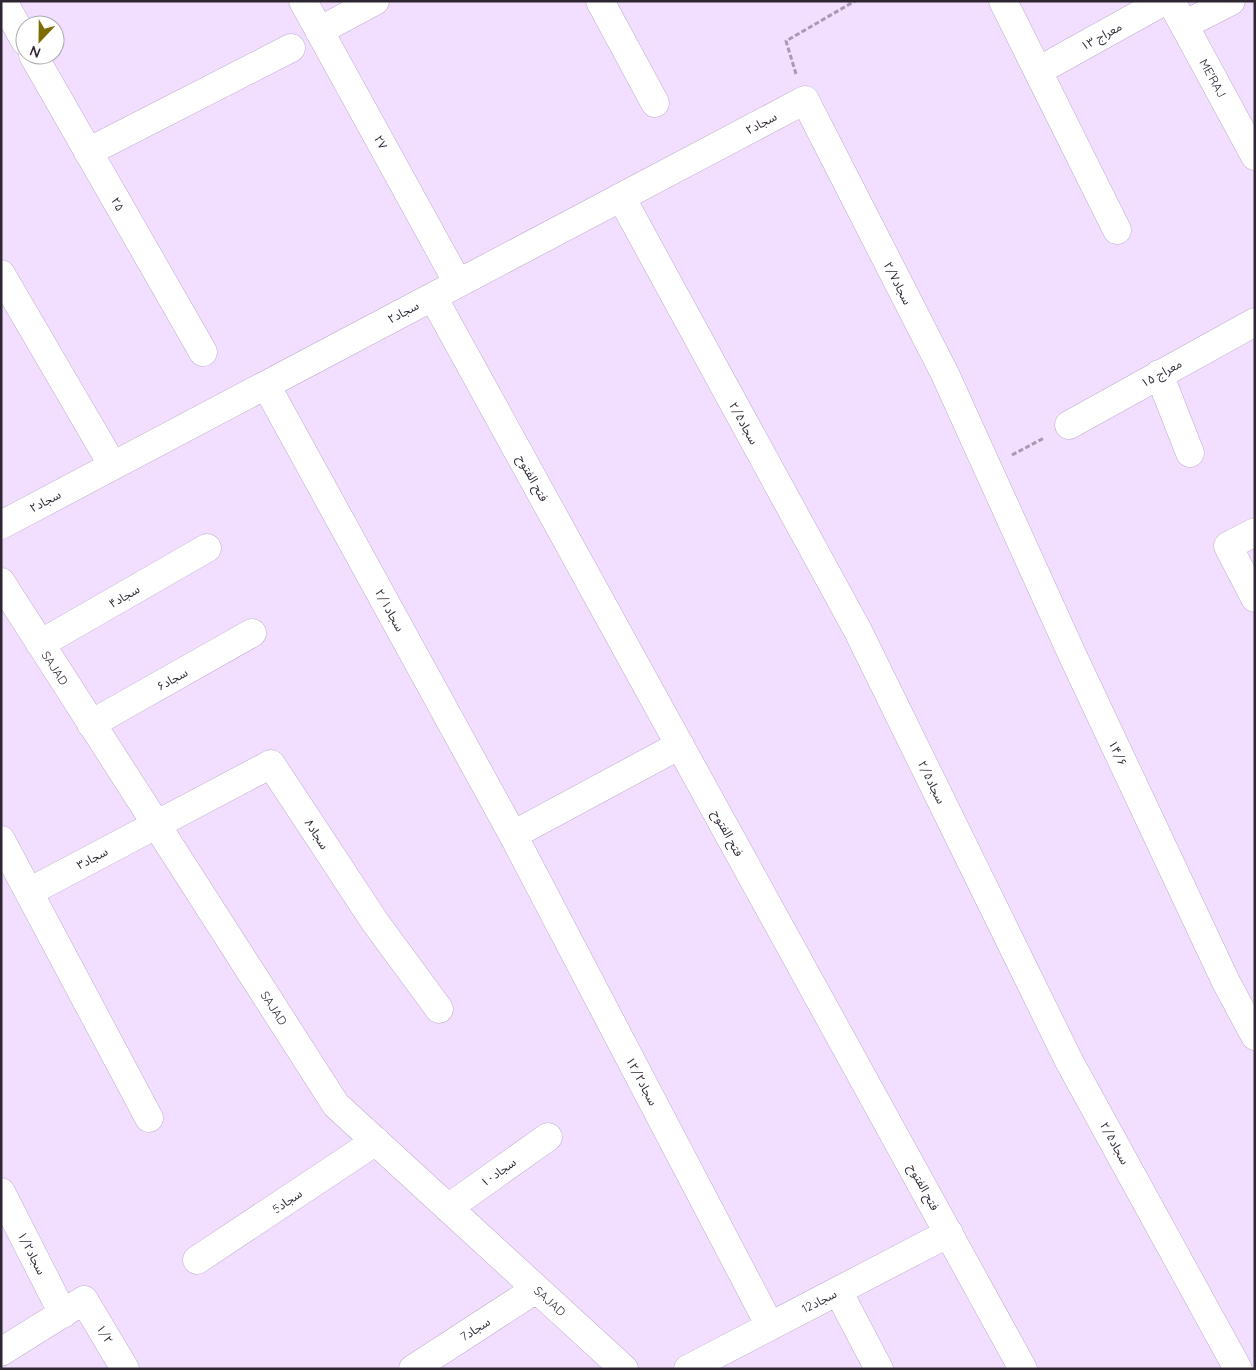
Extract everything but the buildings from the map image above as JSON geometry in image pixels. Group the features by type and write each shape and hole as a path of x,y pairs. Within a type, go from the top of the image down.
{"street":[{"path":"3,1 15,23"},
{"name":"۲۷","path":"303,1 458,283"},
{"path":"319,30 375,1"},
{"path":"600,1 655,103"},
{"path":"1003,1 1118,230"},
{"name":"معراج ۱۳","path":"1038,71 1164,1"},
{"name":"ME'RAJ","path":"1171,1 1255,156"},
{"path":"1184,25 1232,1"},
{"path":"88,152 291,48"},
{"name":"۲۵","path":"39,65 203,352"},
{"name":"۲سجاد","path":"1,525 805,100"},
{"name":"سجاد۲/۷","path":"805,100 944,374 987,468"},
{"name":"۲/۵سجاد","path":"622,197 858,631 1070,1061 1238,1369"},
{"path":"1,274 112,466"},
{"name":"فتح الفتوح","path":"433,297 950,1233 1023,1369"},
{"name":"معراج ۱۵","path":"1069,425 1255,322"},
{"path":"1159,374 1190,453"},
{"name":"۲/۱سجاد","path":"266,385 513,835"},
{"name":"۱۴/۶","path":"987,468 1075,661 1226,982 1255,1036"},
{"path":"1255,532 1228,546 1255,598"},
{"name":"۴سجاد","path":"40,644 207,548"},
{"name":"SAJAD","path":"1,582 336,1105 624,1369"},
{"name":"۶سجاد","path":"91,724 252,633"},
{"path":"513,835 680,745"},
{"name":"۸سجاد","path":"156,824 271,764 375,922 439,1009"},
{"name":"۳سجاد","path":"29,892 156,824"},
{"name":"۱۲/۲سجاد","path":"513,835 770,1326"},
{"path":"1,840 149,1118"},
{"name":"۱۰سجاد","path":"448,1208 548,1137"},
{"name":"5سجاد","path":"197,1260 376,1142"},
{"name":"۱/۲سجاد","path":"1,1192 74,1307"},
{"name":"12سجاد","path":"688,1369 950,1233"},
{"name":"7سجاد","path":"413,1369 536,1289"},
{"path":"838,1291 879,1369"},
{"path":"1,1352 74,1307"},
{"name":"۱/۲","path":"74,1307 125,1369"}],"path":[{"path":"805,100 786,41 855,1"},
{"path":"987,468 1069,425"}]}
